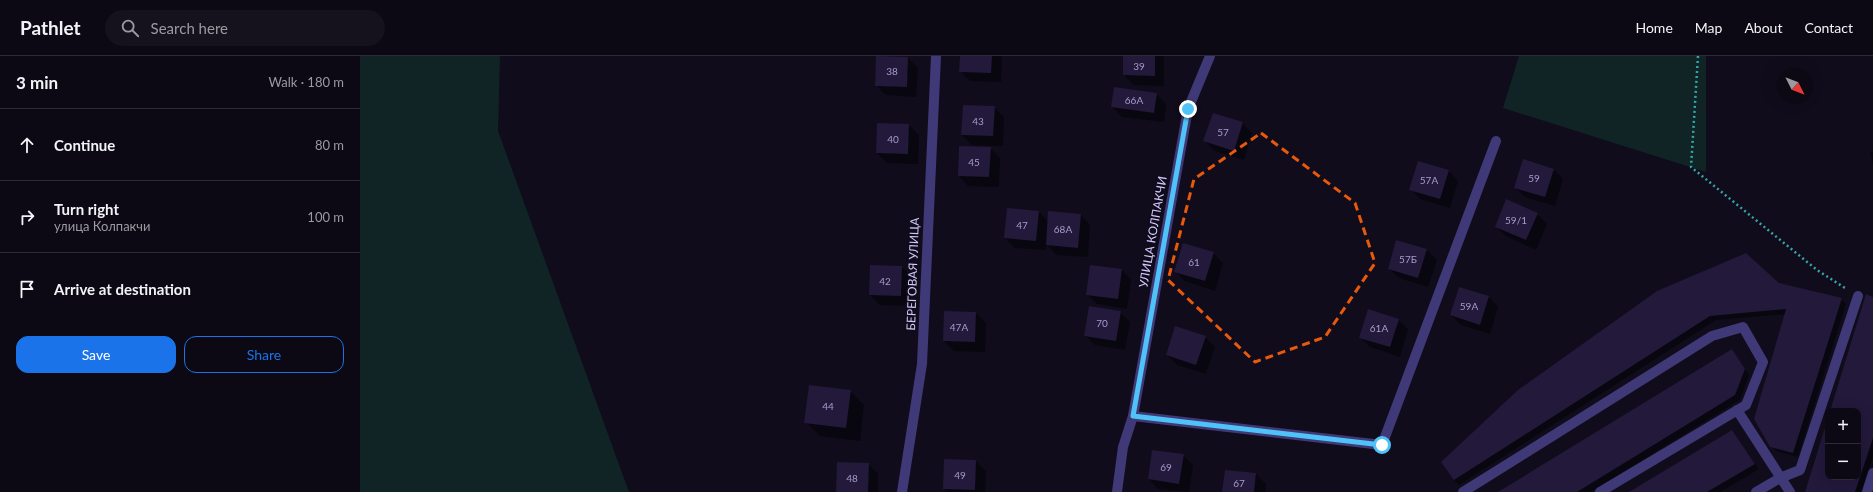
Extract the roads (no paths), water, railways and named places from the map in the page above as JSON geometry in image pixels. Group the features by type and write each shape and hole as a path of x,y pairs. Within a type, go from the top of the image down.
{"street":[{"name":"БЕРЕГОВАЯ УЛИЦА","path":"902,492 922,364 936,56"},
{"name":"УЛИЦА КОЛПАКЧИ","path":"1117,492 1123,447 1133,416 1188,109 1210,56"},
{"path":"1133,416 1382,445 1496,141"},
{"path":"1756,492 1780,478 1800,470 1858,296"},
{"path":"1463,492 1712,336 1743,327 1763,362 1746,405 1600,492"},
{"path":"1737,410 1790,492"},
{"path":"1867,492 1873,473"}]}
